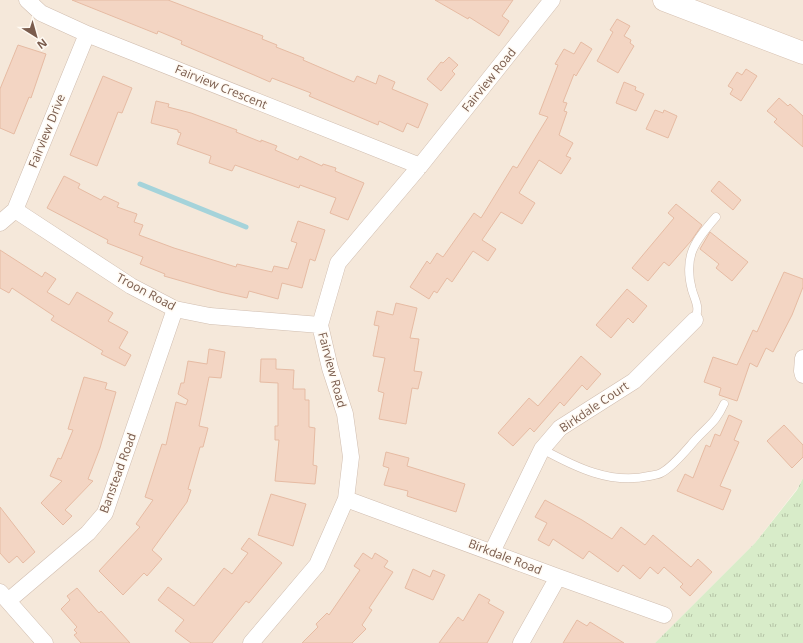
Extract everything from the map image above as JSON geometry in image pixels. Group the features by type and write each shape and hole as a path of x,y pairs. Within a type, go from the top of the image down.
{"main road":[{"path":"664,0 803,53"}],"street":[{"name":"Fairview Crescent","path":"27,0 41,13 87,34 420,166"},
{"name":"Fairview Road","path":"251,643 316,565 346,499 351,457 344,414 330,368 320,325 338,263 420,166 552,0"},
{"name":"Fairview Drive","path":"0,223 15,210 87,34"},
{"name":"Troon Road","path":"15,210 132,286 175,309 210,316 320,325"},
{"name":"Banstead Road","path":"4,597 88,533 105,513 175,309"},
{"name":"Birkdale Court","path":"492,552 542,449 560,428 634,381 695,320"},
{"path":"803,358 803,375"},
{"name":"Birkdale Road","path":"346,499 664,615"},
{"path":"521,643 558,577"},
{"path":"4,597 45,643"}],"lane":[{"path":"695,320 698,311 688,269 697,238 716,217"},
{"path":"542,449 570,465 599,474 618,478 642,478 661,473 684,453 718,418 724,404"}],"shaded area":[{"path":"0,0 803,0 803,478 797,489 755,543 655,643 0,643"}],"green space":[{"path":"803,478 803,643 655,643 755,543 797,490"}],"building":[{"path":"72,0 168,0 263,36 262,39 277,45 276,47 304,58 303,60 354,82 357,76 376,84 379,75 395,82 392,89 428,104 418,128 407,123 403,132 379,121 378,125 309,96 311,93 272,78 270,82 181,44 182,41 158,31 157,34"},
{"path":"435,0 513,0 502,16 509,21 499,36 469,17 468,19"},
{"path":"617,19 630,26 624,36 631,40 630,43 634,46 618,73 597,61 613,32 610,30"},
{"path":"581,42 592,49 576,76 574,74 563,102 567,103 564,111 567,112 559,135 573,143 566,156 571,158 561,174 539,160 519,193 535,203 522,224 501,212 482,240 496,249 488,261 473,251 452,282 447,278 437,293 434,291 429,299 410,287 427,261 430,264 437,253 443,257 474,213 481,218 513,166 517,168 548,117 539,114 558,65 555,64 564,49 574,54"},
{"path":"18,45 46,54 31,98 29,97 14,134 0,128 0,89"},
{"path":"449,57 458,65 452,71 455,74 441,91 427,79 441,62 443,63"},
{"path":"746,69 757,76 741,101 730,94 733,89 728,86 737,72 742,75"},
{"path":"103,76 132,88 122,113 118,112 97,166 70,155"},
{"path":"624,82 636,87 635,90 644,94 636,111 616,103"},
{"path":"779,98 788,106 790,104 803,116 803,147 774,122 777,119 767,111"},
{"path":"156,101 169,104 168,107 191,113 237,130 236,132 261,142 261,140 277,146 275,150 298,160 300,156 322,166 323,164 336,168 335,171 364,183 348,220 330,213 336,198 300,185 299,188 235,165 232,171 209,163 211,156 177,144 181,133 178,132 178,130 151,123"},
{"path":"655,110 663,113 664,110 677,116 668,138 646,129"},
{"path":"64,176 80,184 78,188 101,200 104,196 119,203 117,207 137,214 134,222 143,225 139,235 174,248 236,267 237,264 272,272 274,266 288,269 297,243 291,241 298,221 325,230 315,261 310,259 302,288 282,283 278,299 249,291 247,298 164,276 165,274 140,264 143,257 107,243 108,240 47,208"},
{"path":"719,181 741,200 733,210 711,191"},
{"path":"676,204 702,225 691,241 669,266 664,262 648,281 632,268 674,218 668,213"},
{"path":"710,232 748,262 732,281 716,268 719,264 700,249"},
{"path":"0,250 42,277 45,272 56,279 47,292 69,305 77,292 113,313 108,321 128,332 119,348 131,355 125,366 101,354 103,351 51,320 54,316 12,288 9,293 0,288"},
{"path":"784,272 803,279 803,287 792,315 773,352 766,348 757,367 750,363 737,401 719,395 721,388 704,382 713,357 737,365 753,330 757,332"},
{"path":"627,289 647,306 633,323 628,318 611,338 596,325"},
{"path":"396,303 417,308 410,338 419,339 414,371 422,372 418,389 412,388 406,424 379,419 384,393 378,391 385,358 373,356 379,326 374,325 377,311 393,315"},
{"path":"209,349 225,352 221,378 209,377 199,426 208,428 203,447 200,447 188,489 191,490 187,502 152,550 162,559 147,576 144,573 123,595 99,571 140,527 136,524 153,500 145,497 162,444 166,445 176,402 186,405 188,400 178,394 181,383 184,383 188,361 207,364"},
{"path":"581,356 601,374 587,390 582,385 564,406 560,402 534,432 530,428 513,446 498,433 529,398 538,406"},
{"path":"261,359 276,359 276,369 294,370 293,389 305,389 305,400 309,400 309,427 315,428 313,465 317,466 315,484 275,481 279,440 275,440 275,426 278,426 278,383 260,382"},
{"path":"84,377 107,383 105,389 116,392 100,448 88,479 93,481 65,510 72,516 63,525 41,503 62,481 50,476 58,458 61,459 73,430 68,429"},
{"path":"729,415 742,421 734,440 739,442 720,486 731,490 723,510 677,491 685,474 693,478 706,445 710,447 715,434 720,436"},
{"path":"784,425 803,445 803,457 792,468 767,441"},
{"path":"386,452 409,458 407,466 465,484 456,512 407,496 408,491 384,485 389,468 383,466"},
{"path":"271,494 306,504 293,546 258,535"},
{"path":"545,500 582,520 612,539 621,527 645,545 653,535 691,567 698,559 712,572 690,596 680,587 683,584 664,567 658,574 650,567 640,579 623,565 618,572 589,551 583,559 553,539 549,546 538,540 547,523 535,517"},
{"path":"0,507 35,552 23,563 17,556 9,563 0,553"},
{"path":"249,538 282,563 249,603 246,601 212,643 191,643 175,631 184,620 158,600 168,587 194,606 224,568 232,574 248,553 241,549"},
{"path":"363,553 372,559 375,553 388,561 384,567 393,572 369,608 372,610 362,625 366,629 352,643 302,643 318,627 316,624 327,613 329,615 360,570 354,566"},
{"path":"413,569 430,577 433,570 445,575 433,600 405,588"},
{"path":"77,588 99,613 101,611 130,643 81,643 74,635 77,633 74,630 77,627 61,609 70,600 67,596"},
{"path":"479,594 490,600 488,603 504,612 487,643 439,643 458,617 463,621"},
{"path":"577,620 587,626 590,622 624,643 563,643"}],"waterway":[{"path":"140,184 246,227"}]}
